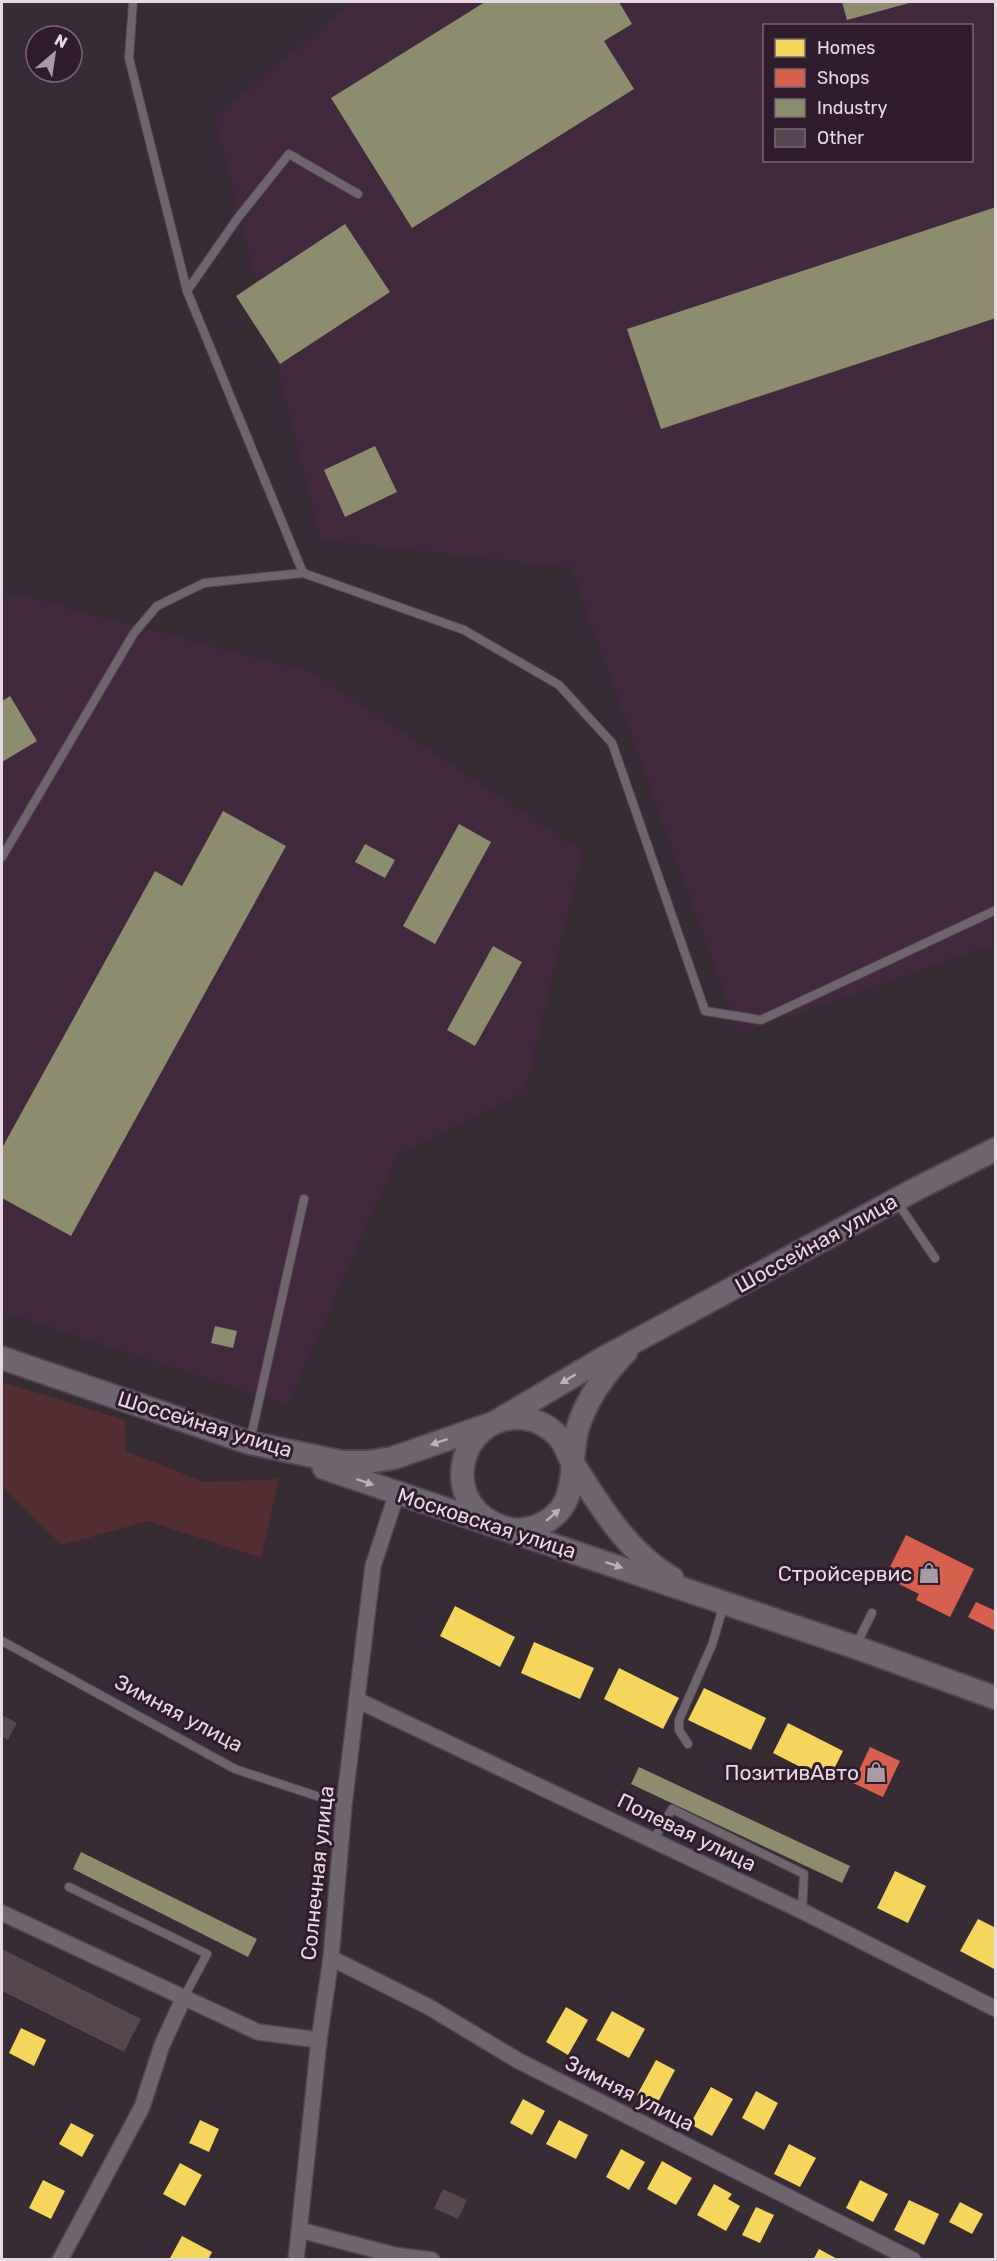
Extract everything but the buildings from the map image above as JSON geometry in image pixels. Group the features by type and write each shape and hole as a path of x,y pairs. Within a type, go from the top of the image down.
{"main road":[{"name":"Шоссейная улица","path":"2,1358 250,1443 342,1462 368,1462 393,1458 494,1423 602,1359 896,1200 996,1149"},
{"name":"Шоссейная улица","path":"572,1463 578,1426 586,1404 612,1367 638,1341"},
{"name":"Московская улица","path":"494,1423 520,1418 545,1426 565,1445 572,1463 609,1519 644,1557 666,1575 725,1603"},
{"path":"494,1423 472,1442 462,1469 465,1491 475,1510 486,1520 499,1526 520,1530 546,1522 566,1502 571,1490 572,1463"},
{"name":"Московская улица","path":"250,1443 855,1647 996,1698"}],"street":[{"name":"Солнечная улица","path":"296,2259 319,2040 331,1958 344,1805 373,1566 397,1493"},
{"name":"Полевая улица","path":"357,1700 654,1839 996,2009"},
{"path":"2,1913 258,2032 319,2040"},
{"name":"Зимняя улица","path":"331,1958 429,2007 517,2060 913,2259"},
{"path":"60,2259 142,2108 162,2045 184,1997"},
{"path":"300,2230 394,2254 432,2259"}],"lane":[{"path":"133,2 129,58 187,291 303,573"},
{"path":"187,291 237,219 290,154 358,194"},
{"path":"2,857 134,633 157,606 204,583 303,573 464,630 559,685 612,743 705,1011 761,1020 996,910"},
{"path":"250,1443 304,1199"},
{"path":"896,1200 935,1258"},
{"path":"688,1744 679,1730 679,1720 712,1645 725,1603"},
{"path":"855,1647 872,1613"},
{"name":"Зимняя улица","path":"2,1641 236,1768 344,1805"},
{"path":"654,1839 672,1809 804,1874 802,1911"},
{"path":"69,1887 207,1954 184,1997"}],"shaded area":[{"path":"352,2 995,2 995,944 739,1035 571,568 321,540 215,117"},
{"path":"20,595 311,672 583,851 525,1091 398,1154 288,1405 2,1312 2,599"},
{"path":"2,1382 125,1420 126,1451 204,1482 279,1479 261,1558 148,1521 62,1545 2,1486"}],"place":[{"name":"Стройсервис","path":"929,1573"},
{"name":"ПозитивАвто","path":"876,1772"}]}
